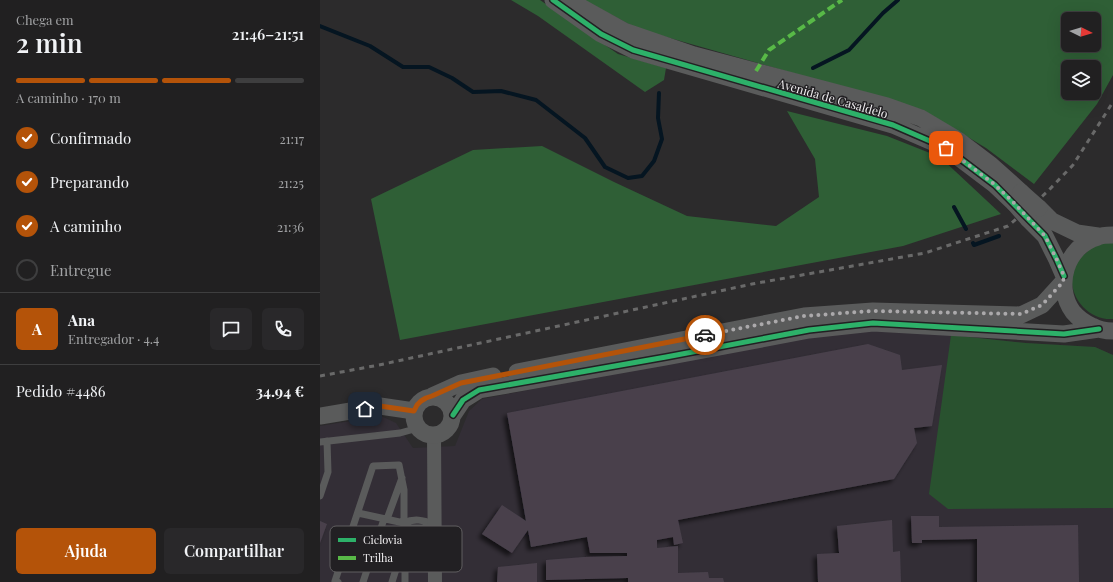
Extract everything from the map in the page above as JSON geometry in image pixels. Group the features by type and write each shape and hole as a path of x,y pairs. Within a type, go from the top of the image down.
{"street":[{"name":"Avenida de Casaldelo","path":"553,0 601,34 633,50 893,125 946,148 994,184 1017,198"},
{"name":"Avenida de Casaldelo","path":"572,0 579,6 631,34 694,55 888,106 921,118 958,140 991,165 1017,198 1033,214 1057,260 1064,279 1066,298 1073,312 1084,323 1108,331"},
{"name":"Avenida de Casaldelo","path":"1033,214 1077,233 1106,236"},
{"path":"432,396 444,400 452,409 453,415 452,421 445,432 434,436 422,432 415,423 414,411 417,405 426,398 461,383 804,316 872,311 1021,314 1042,305 1064,279 1067,266 1079,247 1088,241 1106,236"},
{"path":"453,415 463,400 479,390 809,330 873,323 1064,334 1108,331"},
{"path":"320,416 380,406 414,411"},
{"path":"434,436 435,524"}],"lane":[{"path":"320,496 328,472 324,441 400,433 418,428"},
{"path":"354,526 373,466 399,465 404,490 404,526"},
{"path":"383,526 402,478"},
{"path":"358,513 404,523 410,520 423,520 435,524"},
{"path":"338,572 335,581 338,582"},
{"path":"363,582 367,572"},
{"path":"392,582 395,572"}],"shaded area":[{"path":"884,330 1026,343 1095,347 1113,355 1113,582 320,582 320,426 381,416 396,423 413,448 455,446 469,411 482,399 814,334"}],"green space":[{"path":"511,0 540,0 618,54 666,68 664,80 645,92 538,16"},
{"path":"584,0 1113,0 1113,75 1101,97 1101,60 1061,60 1061,100 1099,100 1034,184 986,148 923,110 638,29"},
{"path":"787,111 887,136 940,157 1001,214 903,246 400,340 371,199 473,150 542,146 687,216 776,226 819,197 815,159"},
{"path":"1113,241 1113,319 1102,318 1085,308 1078,300 1072,281 1073,271 1077,261 1080,258 1096,244"},
{"path":"951,335 1026,343 1095,347 1113,355 1113,508 948,509 929,494"}],"building":[{"path":"868,344 900,355 902,370 942,365 932,426 914,428 917,443 894,479 678,520 683,543 674,545 673,537 657,540 657,548 678,546 678,573 708,572 709,578 723,578 724,582 628,582 628,578 546,580 546,560 627,556 627,553 590,553 587,537 531,547 528,530 512,553 482,534 502,505 526,521 507,413"},
{"path":"911,516 939,516 939,527 1078,525 1079,582 977,582 977,539 922,540 922,543 912,543"},
{"path":"892,520 893,552 900,551 901,582 818,582 817,554 839,553 837,526"},
{"path":"320,521 327,524 320,543"},
{"path":"537,563 537,582 497,582 498,567"}],"waterway":[{"path":"813,68 849,50 883,13 898,0"},
{"path":"320,26 370,46 403,67 429,67 452,78 473,92 501,91 536,100 585,138 605,167 628,178 642,176 654,161 662,139 658,118 659,93"},
{"path":"954,207 966,229"},
{"path":"973,243 974,245 999,236"}],"railway":[{"path":"320,376 379,365 752,284 925,253 1008,226 1047,192 1073,165 1113,102"}],"marked path":[{"path":"756,71 769,50 842,0"}],"cycle path":[{"path":"553,0 601,34 633,50 893,125 946,148 995,185 1045,236 1064,276"},
{"path":"453,415 463,400 479,390 809,330 873,323 1064,334 1099,329"}],"way so far":[{"path":"705,335 804,316 872,311 1021,314 1042,305 1063,282 1064,276 1045,236 994,184 946,148"}],"route":[{"path":"365,409 380,406 414,411 417,405 426,398 461,383 705,335"}]}
